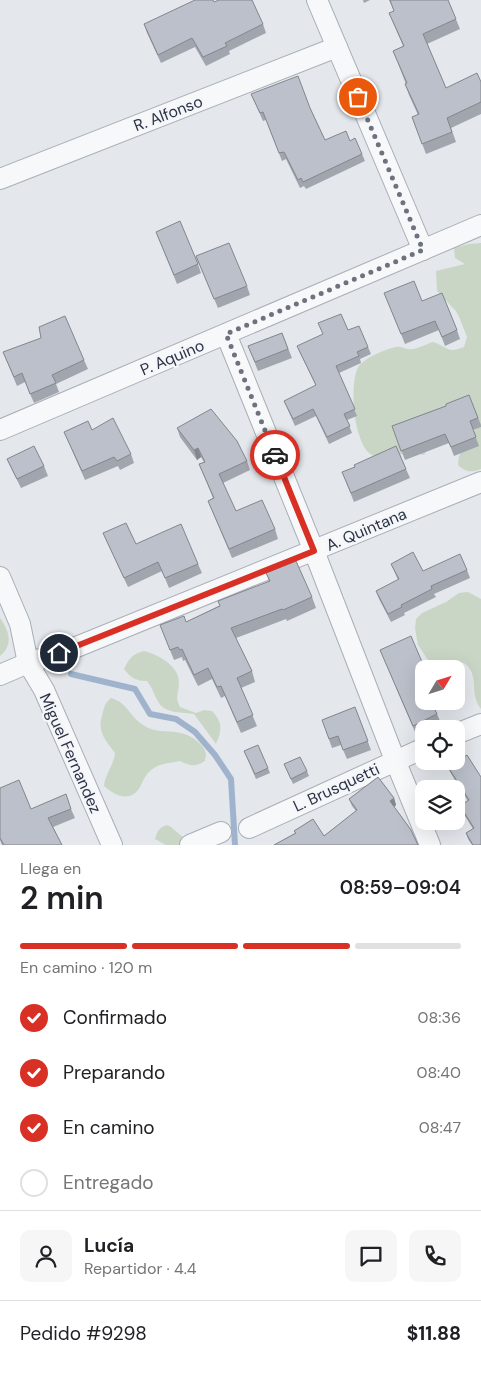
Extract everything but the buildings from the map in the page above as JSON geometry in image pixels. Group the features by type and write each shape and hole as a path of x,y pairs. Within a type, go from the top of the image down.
{"street":[{"path":"317,0 423,250"},
{"name":"R. Alfonso","path":"0,179 337,47"},
{"name":"P. Aquino","path":"0,430 481,225"},
{"path":"226,334 430,845"},
{"name":"A. Quintana","path":"0,675 28,663 74,648 481,482"},
{"name":"Miguel Fernandez","path":"0,577 20,624 28,663 44,690 112,845"},
{"path":"465,730 481,724"},
{"name":"L. Brusquetti","path":"249,828 415,752"},
{"path":"190,845 221,832"}],"green space":[{"path":"481,243 481,469 468,471 458,465 459,456 478,425 432,442 424,455 410,453 377,457 372,455 365,449 355,418 355,376 359,366 371,357 396,347 414,349 433,342 451,350 464,347 467,337 456,311 437,291 436,271 465,264 455,258 454,248"},
{"path":"468,592 481,599 481,709 475,696 472,673 465,664 465,660 428,660 418,645 415,628 416,619 422,613 446,602 459,593"},
{"path":"0,618 8,633 9,642 0,656"},
{"path":"144,651 162,658 176,672 179,684 177,698 180,707 196,713 204,710 212,711 216,715 220,727 216,744 194,714 175,712 162,707 147,681 134,678 124,669 132,657"},
{"path":"111,698 125,706 147,728 175,732 192,737 205,750 205,761 195,765 180,761 157,766 147,774 140,787 132,795 118,795 108,790 104,786 115,753 103,736 101,722 105,706"},
{"path":"167,825 185,839 213,845 166,845 155,839 159,830"}],"waterway":[{"path":"71,674 135,689 150,714 176,719 195,732 215,755 231,779 235,845"}],"way so far":[{"path":"275,455 226,334 423,250 358,97"}],"route":[{"path":"59,653 314,551 275,455"}]}
